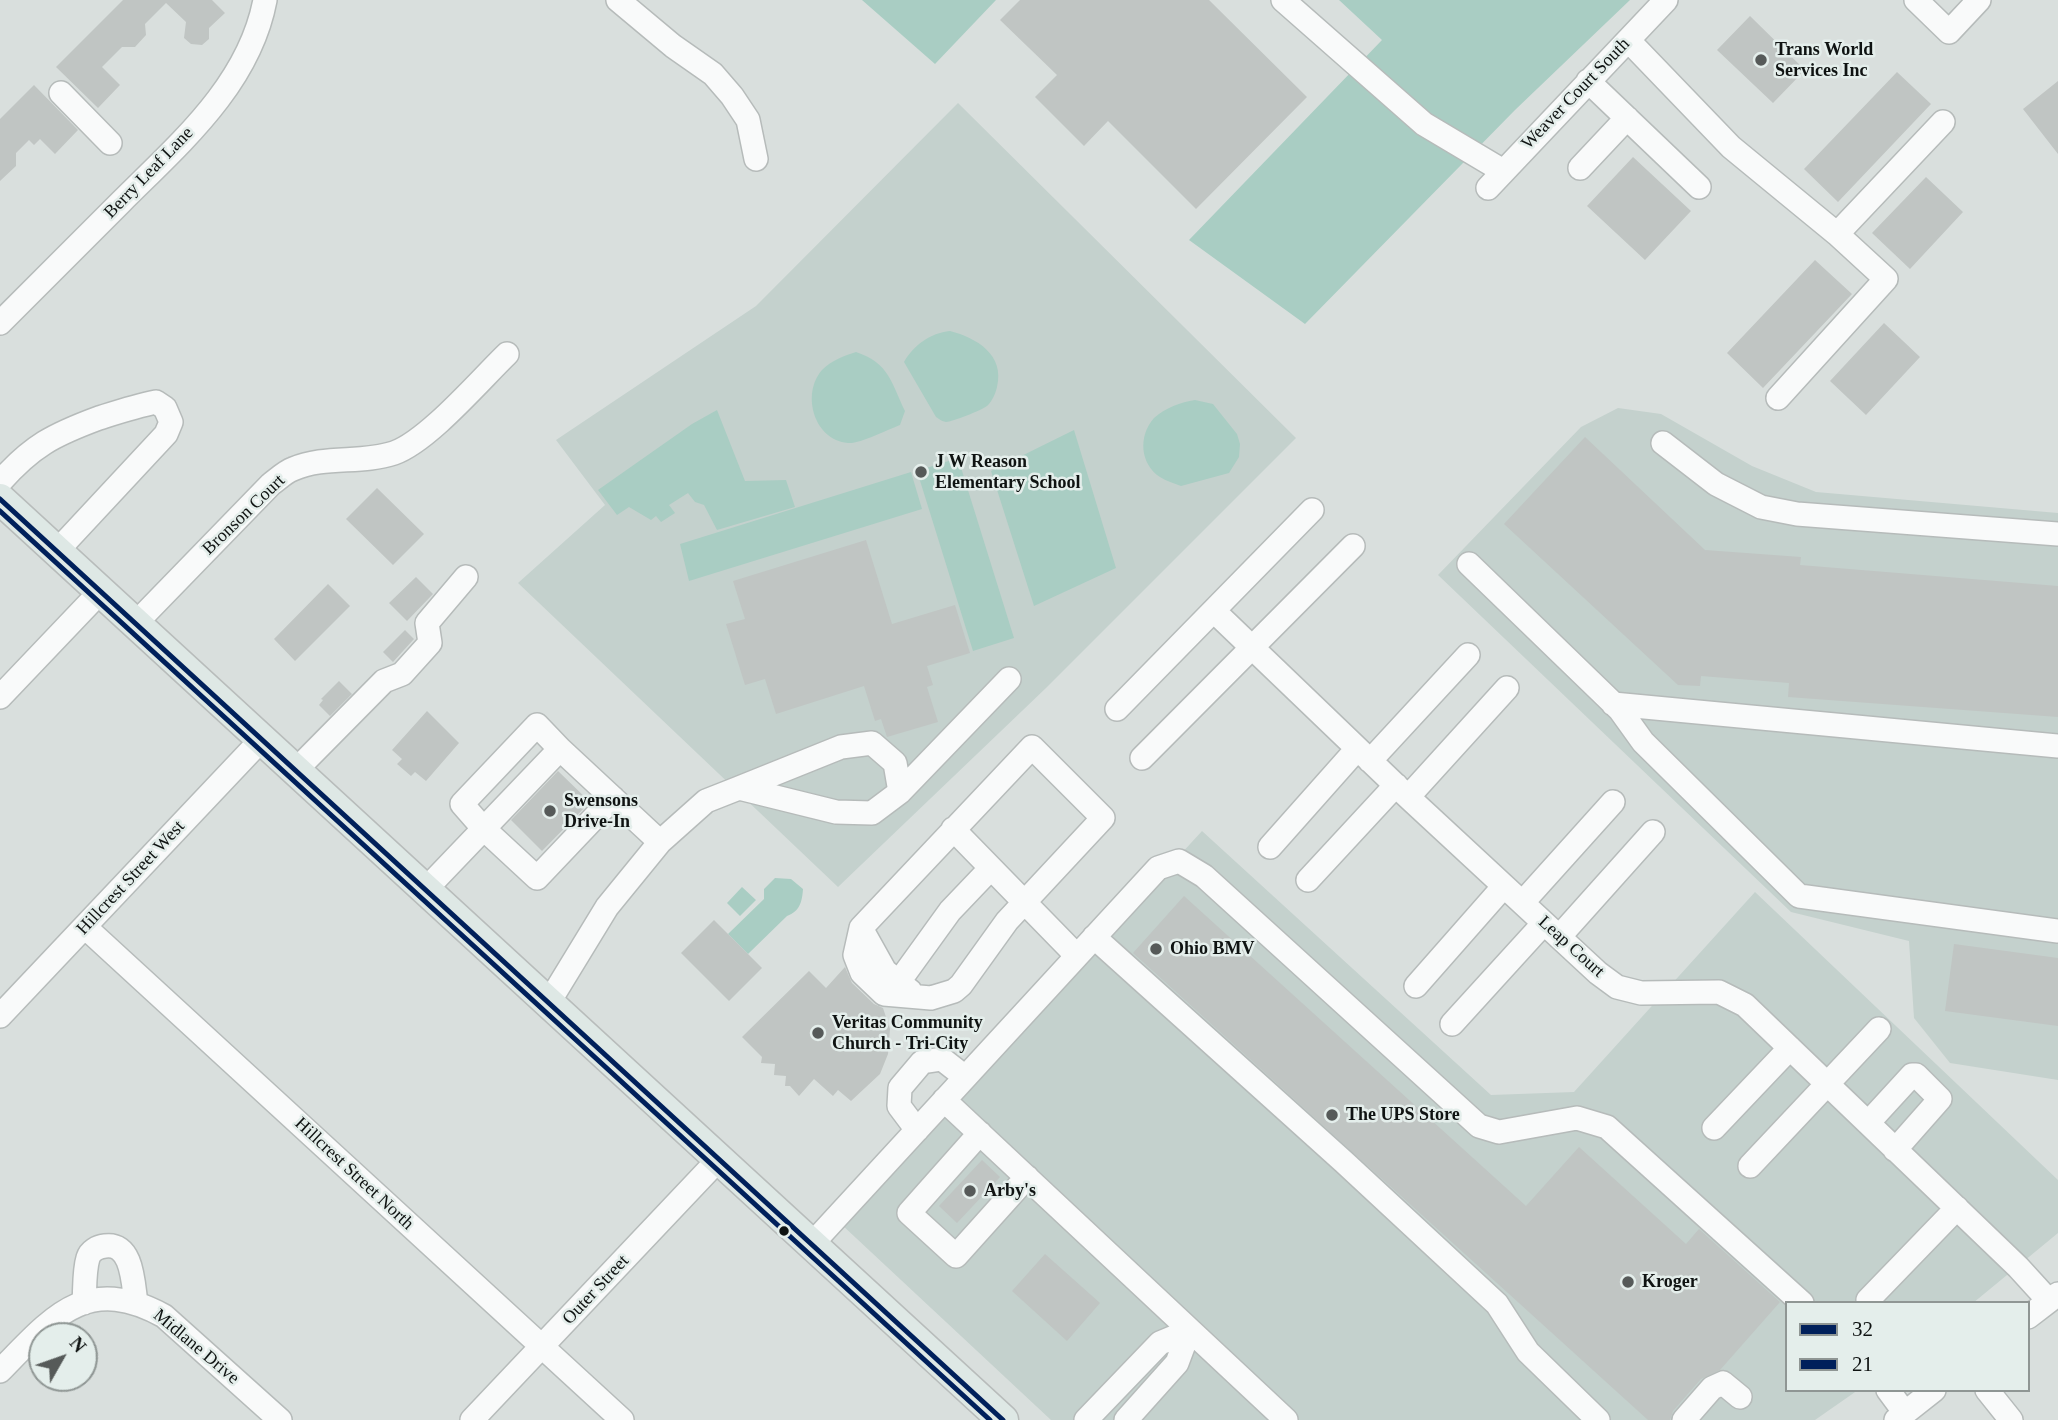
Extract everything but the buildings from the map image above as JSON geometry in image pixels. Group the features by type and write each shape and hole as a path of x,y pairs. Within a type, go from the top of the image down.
{"main road":[{"path":"0,499 1003,1420"}],"street":[{"name":"Berry Leaf Lane","path":"0,323 210,109 239,70 256,34 265,0"},
{"path":"618,0 673,46 713,74 748,120 756,159"},
{"path":"1283,0 1424,124 1503,171"},
{"name":"Weaver Court South","path":"1488,188 1666,0"},
{"path":"1916,0 1949,32 1979,0"},
{"path":"1628,40 1731,147 1837,234 1885,279 1778,398"},
{"path":"1588,81 1699,187"},
{"path":"61,93 110,143"},
{"path":"1580,168 1627,118"},
{"path":"1837,234 1943,122"},
{"name":"Bronson Court","path":"136,623 271,484 292,469 316,462 366,459 396,452 424,436 507,354"},
{"path":"0,482 19,460 60,432 132,406 156,402 164,408 171,422 166,434 57,551"},
{"path":"1662,443 1716,484 1761,507 1797,514 2058,534"},
{"path":"1117,709 1312,510"},
{"path":"1142,758 1353,547"},
{"path":"1469,564 1613,704 1643,742 1799,896 2058,931"},
{"path":"296,769 384,681 402,674 430,643 427,623 466,577"},
{"path":"0,697 100,591"},
{"name":"Leap Court","path":"1214,611 1401,791 1598,973 1617,987 1641,993 1719,992 1745,1005 2018,1267 2054,1297"},
{"path":"1270,847 1468,655"},
{"path":"739,788 836,812 872,814 900,792 1009,679"},
{"path":"1308,880 1507,688"},
{"path":"1613,704 2058,746"},
{"path":"613,798 537,878 461,804 537,725 660,842"},
{"name":"Hillcrest Street West","path":"0,1016 262,739"},
{"path":"549,1002 607,906 660,842 706,801 841,747 872,743 895,763 900,792"},
{"path":"1032,747 1103,818 1025,902 1007,921 954,991 931,998 884,993 862,973 855,955 861,928 1032,747"},
{"path":"426,889 560,748"},
{"path":"1523,902 1613,802"},
{"path":"953,829 1077,956"},
{"path":"1452,1024 1653,832"},
{"path":"811,1245 1158,869 1179,861 1204,876 1479,1126 1499,1132 1577,1118 1606,1127 1800,1301"},
{"path":"898,983 950,911 991,867"},
{"path":"1416,986 1504,886"},
{"name":"Hillcrest Street North","path":"85,927 622,1420"},
{"path":"861,928 885,971 922,998"},
{"path":"1094,937 1497,1304 1528,1352 1598,1420"},
{"path":"1750,1166 1879,1029"},
{"path":"1714,1128 1790,1048"},
{"path":"916,1130 899,1106 899,1097 900,1088 922,1062 942,1059 965,1077"},
{"path":"1868,1123 1912,1075 1916,1075 1940,1099 1895,1150"},
{"path":"944,1100 1286,1420"},
{"path":"980,1133 909,1213 956,1256 1027,1177"},
{"name":"Outer Street","path":"472,1420 719,1159"},
{"path":"1868,1300 1957,1208"},
{"path":"84,1303 88,1258 94,1249 106,1245 122,1251 129,1261 136,1303"},
{"path":"2030,1315 2054,1297"},
{"name":"Midlane Drive","path":"0,1371 45,1326 68,1308 97,1300 119,1300 136,1303 164,1316 280,1420"},
{"path":"1086,1420 1160,1343 1189,1331"},
{"path":"1126,1420 1177,1363 1189,1331"},
{"path":"1684,1420 1712,1388 1723,1383 1740,1397"},
{"path":"1889,1392 1901,1417 1932,1392"},
{"path":"1989,1392 2011,1420"}],"shaded area":[{"name":"J W Reason Elementary School","path":"958,103 1296,438 1046,688 838,887 518,583 605,505 556,440 756,306"},
{"path":"1618,408 1661,414 1752,466 1816,492 2058,513 2058,1080 1950,1063 1914,1018 1909,941 1791,912 1438,575 1581,427"},
{"path":"1202,831 1491,1095 1574,1092 1755,892 2058,1180 2058,1233 1975,1301 1785,1301 1785,1392 1855,1392 1815,1420 1051,1420 841,1224"}],"green space":[{"path":"862,0 996,0 935,64"},
{"path":"1339,0 1630,0 1515,110 1305,324 1189,240 1382,40"},
{"path":"950,331 970,338 987,350 997,366 998,376 996,392 987,406 946,422 936,417 904,362 923,341"},
{"path":"856,352 876,362 888,375 905,411 900,425 866,439 848,443 836,440 819,425 814,414 812,391 822,370 838,359"},
{"path":"1195,400 1213,404 1237,434 1240,444 1239,457 1229,473 1181,486 1162,478 1148,465 1144,449 1145,433 1158,414 1173,406"},
{"path":"717,410 745,481 786,480 795,507 717,530 704,505 695,502 688,493 669,505 675,513 661,522 656,516 651,520 629,507 617,515 598,490 692,424"},
{"path":"1074,430 1116,568 1034,606 991,471"},
{"path":"958,458 1014,638 973,651 917,471"},
{"path":"911,472 922,509 689,581 680,544"},
{"path":"775,878 791,879 803,889 801,902 795,912 787,916 748,954 728,934 764,899 764,889"},
{"path":"742,887 756,900 740,916 727,903"}],"transit line":[{"name":"32","path":"0,499 1003,1420"},
{"name":"21","path":"0,511 990,1420"}],"place":[{"name":"Trans World Services Inc","path":"1761,60"},
{"name":"J W Reason Elementary School","path":"921,472"},
{"name":"Swensons Drive-In","path":"550,811"},
{"name":"Ohio BMV","path":"1156,949"},
{"name":"Veritas Community Church - Tri-City","path":"818,1033"},
{"name":"The UPS Store","path":"1332,1115"},
{"name":"Arby's","path":"970,1191"},
{"name":"Kroger","path":"1628,1282"}]}
